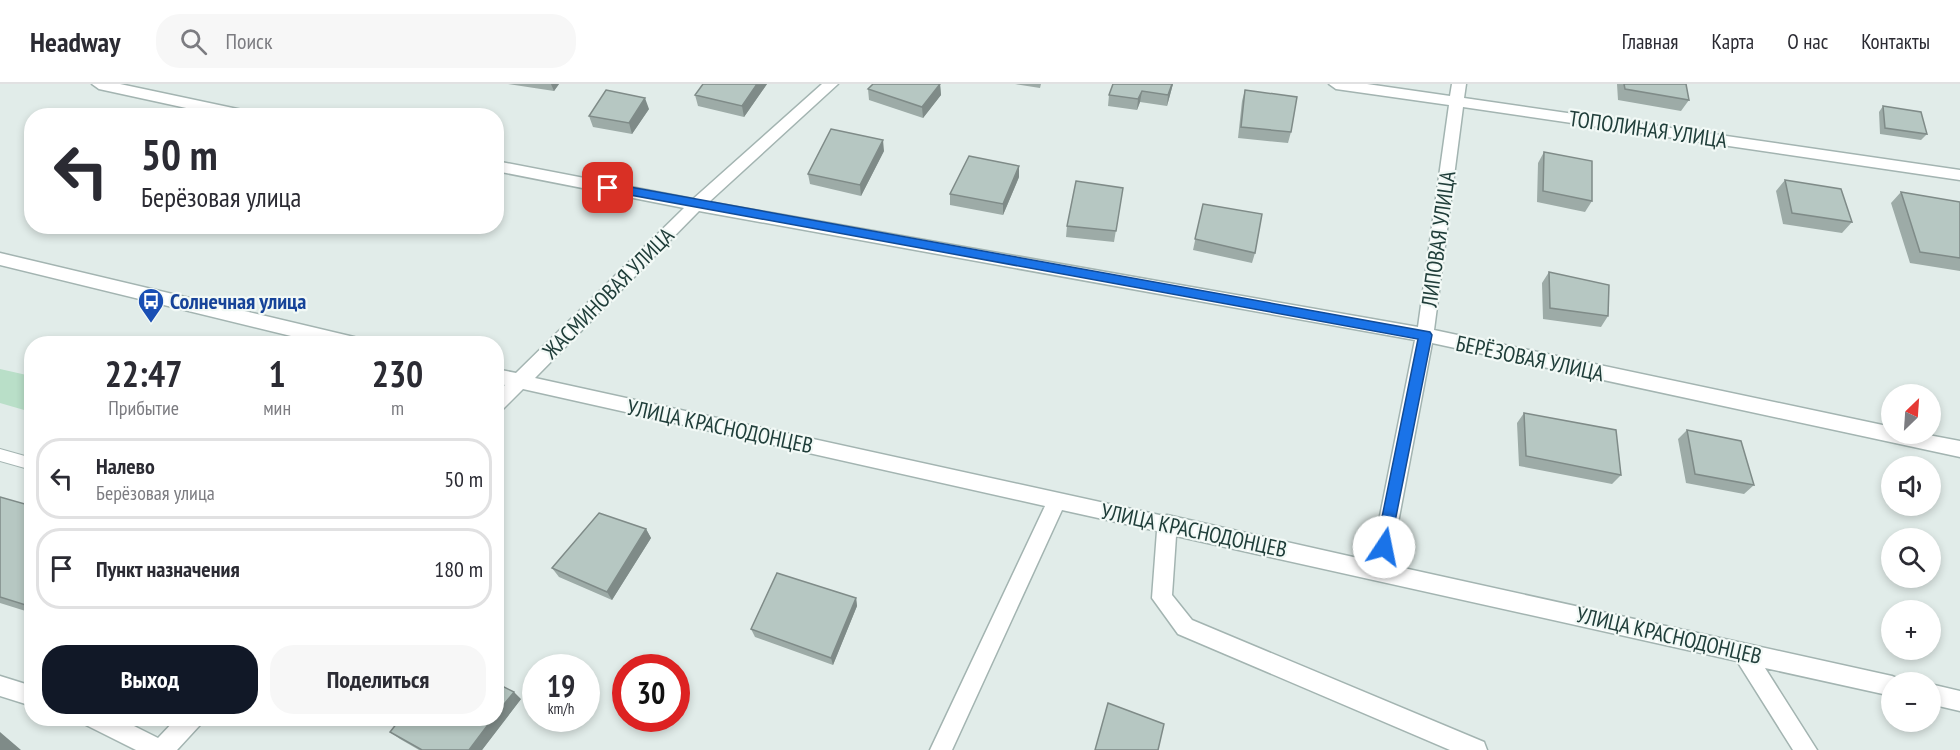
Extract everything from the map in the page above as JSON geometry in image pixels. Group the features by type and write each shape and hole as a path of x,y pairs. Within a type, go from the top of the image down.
{"street":[{"path":"99,84 210,108"},
{"name":"ЖАСМИНОВАЯ УЛИЦА","path":"504,397 696,205 831,84"},
{"name":"ТОПОЛИНАЯ УЛИЦА","path":"1336,84 1960,175"},
{"name":"ЛИПОВАЯ УЛИЦА","path":"1379,570 1425,335 1459,84"},
{"name":"БЕРЁЗОВАЯ УЛИЦА","path":"504,168 696,205 1425,335 1960,449"},
{"path":"0,260 320,336"},
{"name":"УЛИЦА КРАСНОДОНЦЕВ","path":"504,378 1379,570 1881,683"},
{"path":"941,750 1057,500"},
{"path":"1167,523 1162,598 1185,627 1476,750"},
{"path":"1743,652 1806,750"},
{"path":"0,686 24,694"},
{"path":"1941,697 1960,701"},
{"path":"111,726 161,750 184,726"}],"lane":[{"path":"0,455 24,462"}],"green space":[{"path":"0,369 24,374 24,410 0,403"}],"building":[{"path":"703,84 757,84 742,106 695,95"},
{"path":"873,84 940,84 922,107 868,89"},
{"path":"1113,84 1172,84 1168,95 1142,91 1138,99 1109,95"},
{"path":"1624,84 1686,84 1689,100 1625,89"},
{"path":"606,90 645,98 629,123 589,116"},
{"path":"1245,90 1297,97 1291,132 1241,127"},
{"path":"1883,106 1921,112 1927,134 1885,128"},
{"path":"831,129 883,140 860,185 808,174"},
{"path":"1544,152 1592,161 1592,201 1543,191"},
{"path":"969,156 1019,166 1003,204 950,194"},
{"path":"1785,180 1841,189 1852,222 1792,213"},
{"path":"1076,181 1123,188 1116,231 1067,226"},
{"path":"1901,192 1960,202 1960,258 1920,252"},
{"path":"1203,204 1262,214 1255,253 1195,239"},
{"path":"1549,272 1609,285 1608,316 1550,308"},
{"path":"1524,413 1616,430 1621,475 1526,456"},
{"path":"1687,430 1741,441 1754,485 1695,474"},
{"path":"0,497 24,504 24,604 0,597"},
{"path":"599,513 646,529 607,592 552,568"},
{"path":"777,573 856,598 831,658 751,629"},
{"path":"504,687 514,692 504,704"},
{"path":"1108,703 1164,724 1158,750 1095,750"},
{"path":"395,726 487,726 469,750 422,750 390,732"}],"place":[{"name":"Солнечная улица","path":"151,324"}],"route":[{"path":"608,188 1425,335 1384,547"}]}
